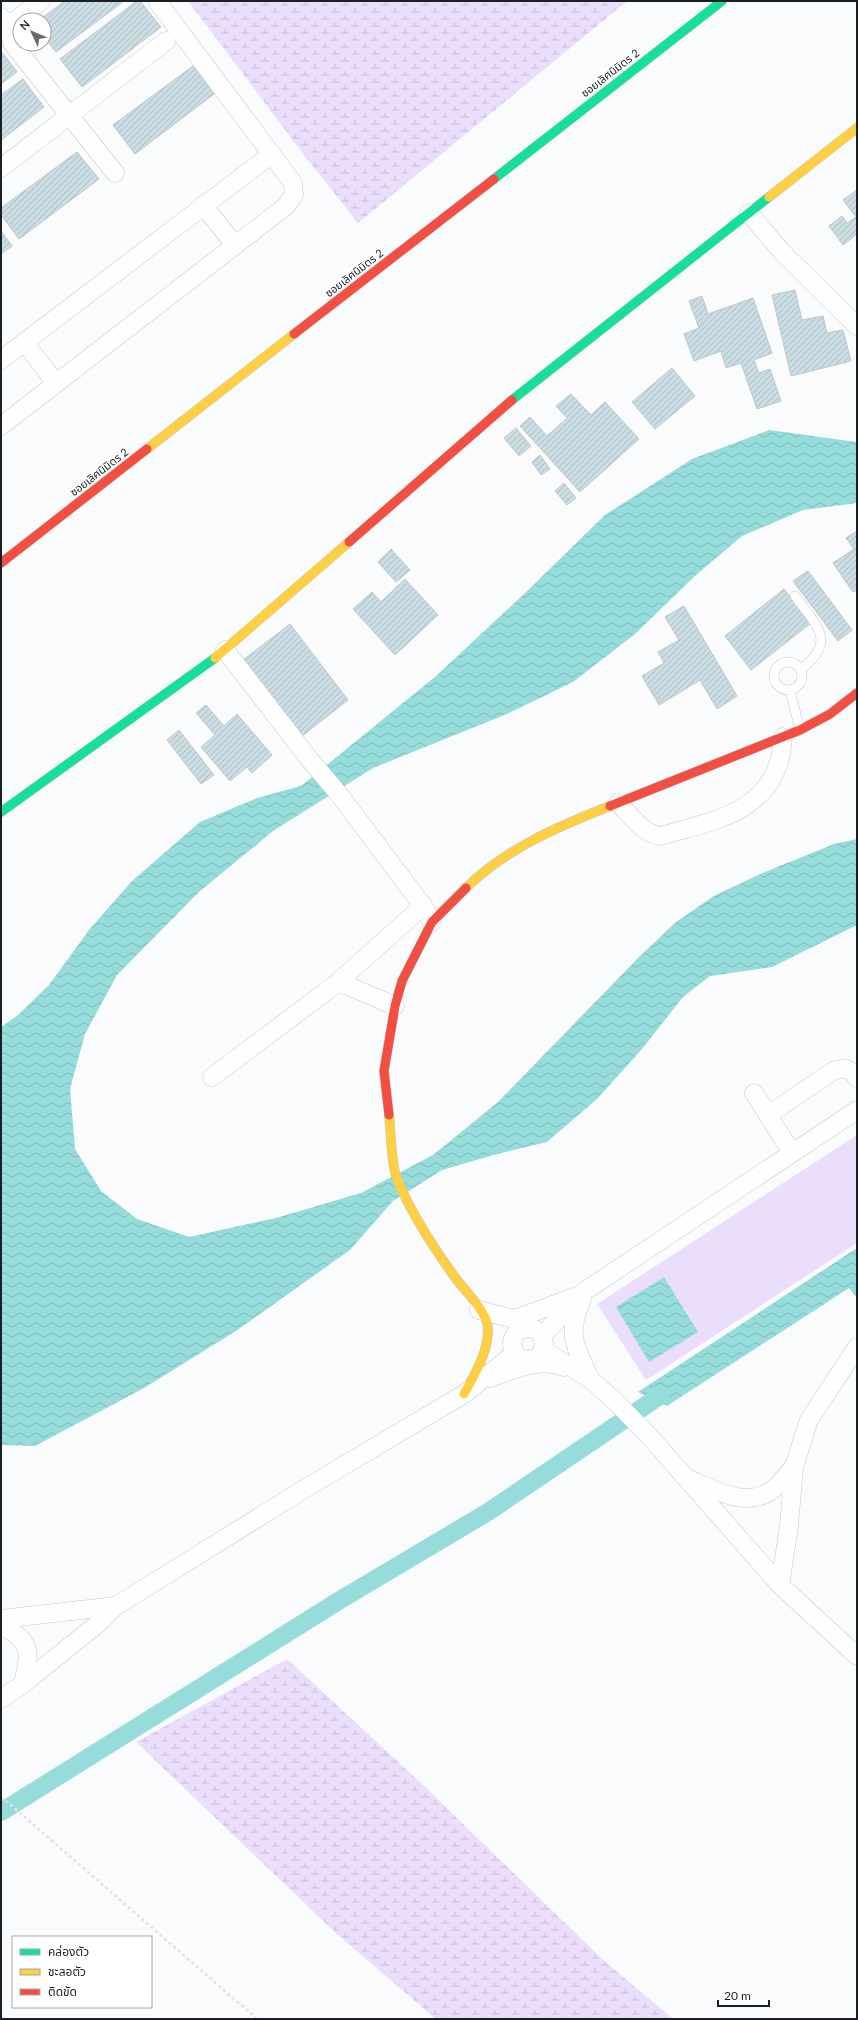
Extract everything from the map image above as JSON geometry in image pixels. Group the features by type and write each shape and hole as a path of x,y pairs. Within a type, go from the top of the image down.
{"street":[{"path":"41,1 4,31 115,173"},
{"path":"1,426 286,206 294,195 293,183 157,1"},
{"name":"ซอยเลิศนิมิตร 2","path":"1,563 722,1"},
{"path":"1,168 166,41"},
{"path":"1,812 225,650 514,400 857,128"},
{"path":"1,360 272,154"},
{"path":"203,205 235,245"},
{"path":"749,213 782,252 857,326"},
{"path":"24,342 56,384"},
{"path":"225,650 310,760 338,793 423,906 432,922"},
{"path":"583,1293 542,1343 534,1359 527,1360 520,1358 514,1346 482,1314 422,1227 400,1184 395,1167 384,1071 395,1006 402,981 432,922 453,899 479,875 515,851 559,826 791,733 830,714 857,693"},
{"path":"618,802 645,831 661,836 732,815 754,801 770,780 791,733"},
{"path":"212,1077 336,984 423,906"},
{"path":"336,984 353,988 395,1006"},
{"path":"768,1115 833,1071 842,1068 849,1069 857,1078"},
{"path":"754,1093 792,1153"},
{"path":"482,1314 518,1318 583,1293 857,1110"},
{"path":"583,1293 574,1318 572,1333 585,1376"},
{"path":"464,1394 480,1365 485,1350 488,1329 482,1314"},
{"path":"1,1699 23,1684 100,1622 116,1606 301,1491 464,1394 481,1380 514,1346 516,1333 522,1329 529,1328 536,1330 542,1343 616,1402 650,1437 780,1585 857,1656"},
{"path":"780,1585 789,1526 794,1467 809,1420 857,1347"},
{"path":"481,1380 536,1363 546,1362 561,1365 585,1376"},
{"path":"685,1478 734,1498 756,1497 776,1487 794,1467"},
{"path":"1,1619 15,1619 116,1606"},
{"path":"1,1626 16,1633 25,1643 28,1662 23,1684"}],"lane":[{"path":"794,596 820,634 821,646 818,654 801,669"},
{"path":"788,661 796,664 801,669 802,676 800,684 790,690 780,688 775,683 773,675 776,668 781,663 788,661"},
{"path":"790,690 791,733"}],"path":[{"path":"1,1801 3,1799 12,1806 257,2019"}],"green space":[{"path":"188,1 627,1 358,223 304,155"},
{"path":"857,1135 857,1243 646,1380 597,1304"},
{"path":"287,1659 422,1784 602,1959 673,2019 436,2019 337,1934 136,1742"}],"water":[{"path":"769,430 857,442 857,503 803,510 742,536 696,575 635,634 573,682 507,714 373,768 273,831 199,892 117,975 85,1034 70,1089 75,1149 101,1191 137,1219 189,1237 276,1218 361,1193 433,1155 498,1102 639,957 676,922 714,896 760,874 834,844 857,839 857,925 772,967 710,976 683,997 642,1049 597,1099 547,1142 497,1154 442,1170 393,1201 350,1250 236,1331 144,1388 35,1446 1,1445 1,1027 18,1015 49,985 89,930 132,881 200,822 257,798 301,786 436,676 524,594 605,515 692,459"},
{"path":"857,1248 857,1298 849,1288 667,1406 638,1392"},
{"path":"664,1277 698,1332 649,1362 616,1307"}],"building":[{"path":"65,1 124,1 56,52 52,47 52,12 50,12"},
{"path":"137,1 140,1 161,27 82,87 60,59"},
{"path":"1,51 17,72 1,84"},
{"path":"193,66 214,94 135,154 113,125"},
{"path":"23,79 44,107 1,140 1,95"},
{"path":"77,152 99,179 19,239 1,215 1,208"},
{"path":"857,190 857,234 843,245 829,226 842,216 847,223 856,217 843,200"},
{"path":"1,231 12,246 1,254"},
{"path":"795,290 802,320 823,316 827,333 843,330 851,361 791,376 772,295"},
{"path":"702,296 708,314 753,298 772,353 754,360 759,373 770,369 781,401 757,409 741,363 726,368 721,351 694,361 684,334 699,328 689,301"},
{"path":"672,368 695,396 655,429 632,402"},
{"path":"571,394 591,415 605,402 639,439 580,492 520,426 530,417 547,436 567,418 556,406"},
{"path":"516,428 531,446 519,456 504,438"},
{"path":"540,455 550,469 541,475 532,462"},
{"path":"564,483 576,498 567,505 555,491"},
{"path":"857,531 857,590 853,592 833,563 854,549 846,538"},
{"path":"391,549 410,570 396,582 378,562"},
{"path":"808,571 852,630 838,641 793,581"},
{"path":"405,579 438,615 395,655 353,609 372,592 381,602"},
{"path":"784,589 811,623 751,670 725,636"},
{"path":"684,606 737,696 717,709 700,680 659,705 642,676 664,663 658,652 679,640 665,617"},
{"path":"290,624 348,700 302,736 243,660"},
{"path":"206,705 224,726 237,714 272,755 252,773 247,767 230,781 201,747 215,735 196,713"},
{"path":"179,730 214,775 201,784 167,740"}],"waterway":[{"path":"1,1812 340,1600 488,1512 661,1395"}],"traffic: fast":[{"path":"494,179 722,1"},
{"path":"512,400 769,197"},
{"path":"1,812 215,658"}],"traffic: slow":[{"path":"769,197 857,128"},
{"path":"147,449 294,334"},
{"path":"215,658 349,542"},
{"path":"466,888 481,874 515,850 552,830 610,806"},
{"path":"389,1115 393,1163 396,1176 407,1201 430,1240 454,1276 480,1308 487,1322 488,1329 486,1346 476,1371 464,1394"}],"traffic: jam":[{"path":"294,334 494,179"},
{"path":"349,542 512,400"},
{"path":"1,563 147,449"},
{"path":"610,806 800,730 830,714 857,693"},
{"path":"389,1115 384,1071 395,1006 402,981 432,922 466,888"}]}
